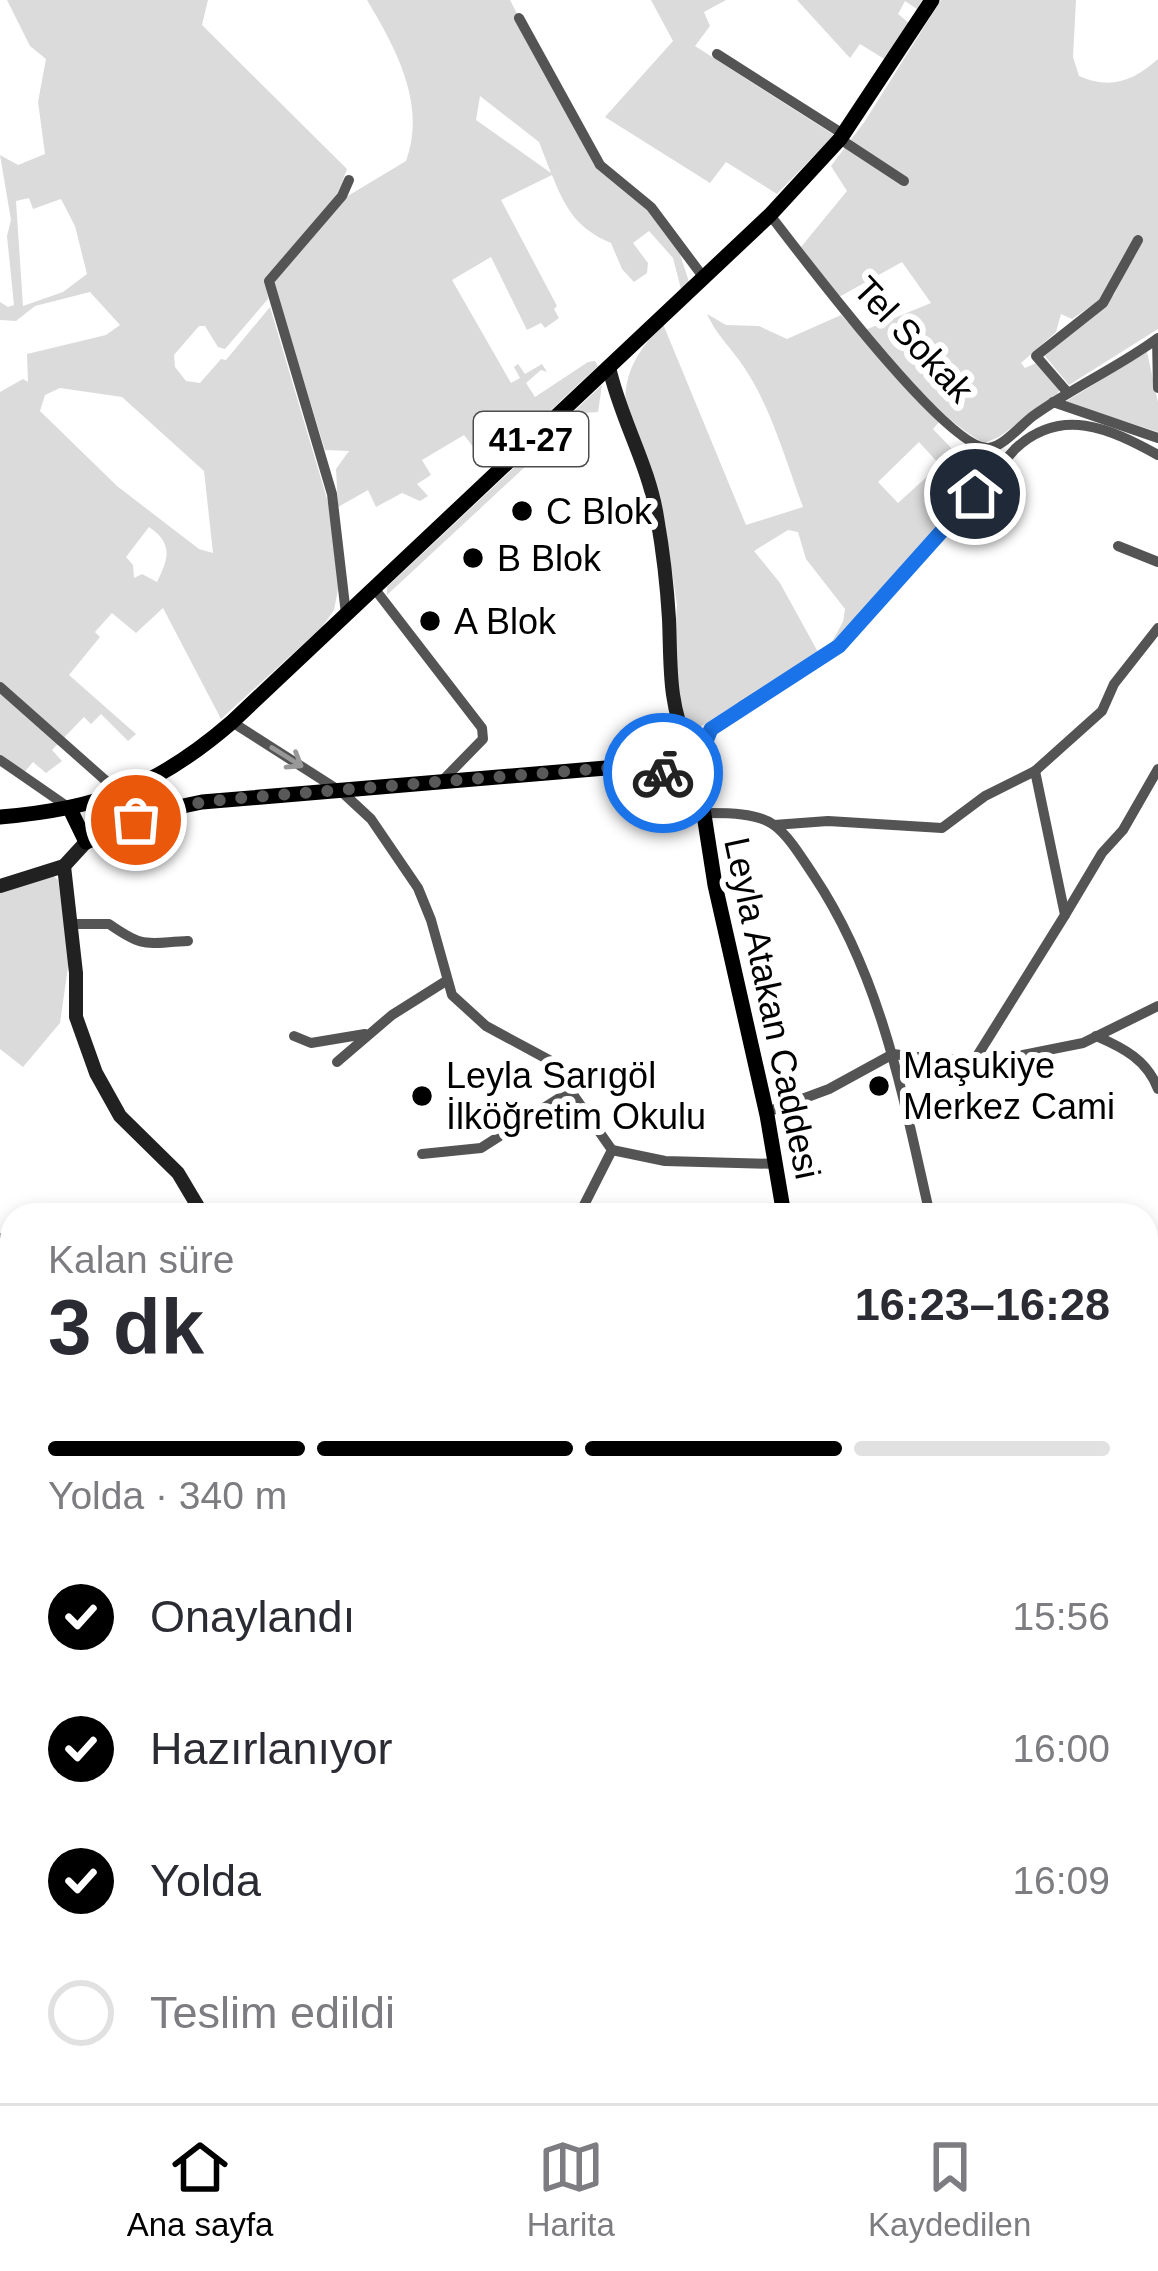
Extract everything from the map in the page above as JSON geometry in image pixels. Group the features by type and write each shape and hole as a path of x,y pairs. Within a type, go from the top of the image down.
{"main road":[{"name":"41-27","path":"0,817 70,809 122,795 159,777 232,722 770,215 842,137 932,0"},
{"path":"70,809 86,842 177,807 230,799 682,761"},
{"name":"Leyla Atakan Caddesi","path":"682,761 702,813 782,1203"}],"street":[{"path":"519,18 599,165 651,207 704,278"},
{"path":"717,54 904,181"},
{"path":"346,614 332,494 268,281 342,196 349,180"},
{"name":"Tel Sokak","path":"770,215 862,334 980,447 995,446 1053,402 1157,338"},
{"path":"1068,393 1036,356 1103,303 1138,240"},
{"path":"1157,338 1158,388"},
{"path":"609,367 657,516 668,602 669,675 682,761"},
{"path":"1053,402 1158,438"},
{"path":"682,761 711,729 839,646 1033,433 1072,422 1158,454"},
{"path":"1118,546 1158,562"},
{"path":"374,588 484,733 440,783"},
{"path":"702,813 746,816 774,825 828,821 942,828 985,796 1035,771 1102,711 1114,684 1158,628"},
{"path":"0,687 122,795"},
{"path":"675,718 682,761"},
{"path":"232,722 343,793 386,837 410,873 431,920 452,995 468,1013 549,1060 612,1150 665,1161 777,1164"},
{"path":"0,760 70,809"},
{"path":"974,1061 1158,769"},
{"path":"1035,771 1065,915"},
{"path":"159,777 177,807"},
{"path":"774,825 802,858 838,915 862,966 893,1054 927,1203"},
{"path":"0,886 64,866 86,842"},
{"path":"64,866 76,1017 96,1072 120,1116 178,1173 196,1203"},
{"path":"71,924 109,924 128,940 140,943 188,941"},
{"path":"337,1063 368,1034 446,981"},
{"path":"767,1112 829,1089 893,1054 974,1061 1083,1042 1158,1006"},
{"path":"295,1036 311,1043 368,1034"},
{"path":"1096,1036 1129,1049 1153,1074 1158,1089"},
{"path":"422,1154 481,1148 572,1090"},
{"path":"585,1203 612,1150"}],"shaded area":[{"path":"7,0 208,0 202,25 347,169 338,193 266,277 268,299 225,349 218,347 205,326 199,326 174,355 175,367 186,381 200,383 270,307 330,509 339,584 334,610 322,627 221,719 163,608 136,633 112,613 95,632 100,637 69,675 136,734 128,741 101,714 91,724 84,717 52,750 62,761 46,773 33,762 22,775 0,760 0,392 23,379 28,382 27,354 106,335 120,325 90,292 35,306 16,321 0,320 0,302 14,305 7,236 11,220 0,155 18,165 45,154 38,102 46,59 30,46","holes":["29,198 33,209 61,199 75,226 87,274 63,292 23,306 16,201","60,388 122,397 204,471 213,553 199,549 117,486 40,411 45,395","149,527 165,545 166,558 157,582 142,574 134,578 133,565 126,557"]},
{"path":"367,0 510,0 594,165 638,197 678,248 689,282 681,289 673,258 649,231 633,243 648,263 647,273 634,282 622,269 611,243 574,216 552,175 501,200 559,318 545,328 541,323 527,330 491,257 452,280 511,383 520,378 514,367 518,364 525,374 542,364 547,372 541,370 526,383 535,397 588,362 598,366 489,468 464,435 422,460 431,475 417,484 428,496 420,501 402,493 376,507 368,490 338,507 336,469 349,451 325,450 273,281 346,197 406,161 412,140 410,97 397,57","holes":["480,96 539,142 551,173 476,120"]},
{"path":"651,0 726,0 704,12 710,26 695,46 834,135 777,194 726,162 710,183 605,117 673,41"},
{"path":"797,0 922,0 917,9 905,1 898,14 909,23 886,60 860,44 850,58"},
{"path":"941,0 1076,0 1073,57 1079,76 1091,80 1121,81 1158,59 1158,329 1069,385 1045,356 1114,295 1142,238 1103,298 1072,319 1061,314 1056,332 1021,363 1025,368 1036,363 1060,389 1057,394 984,443 936,406 865,330 931,303 902,262 839,297 801,247 847,191 831,166"},
{"path":"707,314 726,325 759,326 787,339 841,315 940,421 933,429 956,453 965,445 991,468 830,645 845,609 806,559 798,532 788,530 754,551 780,583 818,652 689,734 678,703 677,605 665,524 625,396 634,363 663,324 746,525 803,507 760,394","holes":["919,442 940,465 898,503 878,482"]},
{"path":"1147,352 1158,402 1158,432 1065,402"},
{"path":"602,385 598,412 583,413 387,595 387,587"},
{"path":"52,875 58,880 69,960 60,1023 23,1067 0,1049 0,893"}],"way so far":[{"path":"136,820 182,805 230,799 606,768 637,767 663,773"}],"place":[{"name":"C Blok","path":"522,511"},
{"name":"B Blok","path":"473,558"},
{"name":"A Blok","path":"430,621"},
{"name":"Maşukiye Merkez Cami","path":"879,1086"},
{"name":"Leyla Sarıgöl İlköğretim Okulu","path":"422,1096"}],"route":[{"path":"663,773 688,779 697,770 711,729 839,646 975,494"}]}
